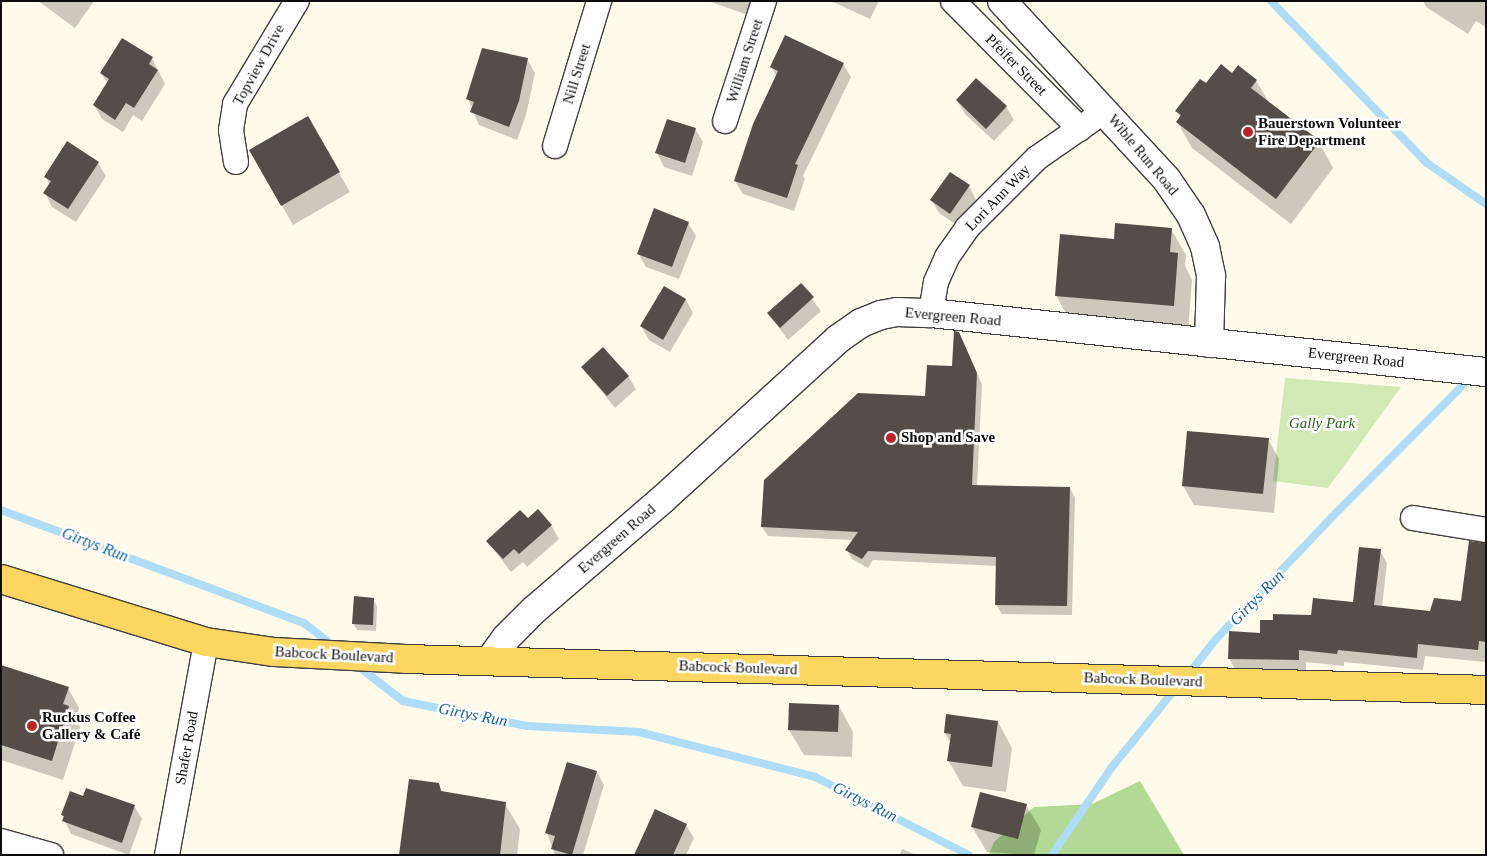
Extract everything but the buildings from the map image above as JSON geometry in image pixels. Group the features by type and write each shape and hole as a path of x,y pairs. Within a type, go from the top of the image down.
{"main road":[{"name":"Babcock Boulevard","path":"1,579 206,642 274,652 406,659 1486,690"}],"street":[{"name":"Topview Drive","path":"236,162 231,130 235,104 296,1"},
{"name":"Nill Street","path":"555,146 599,1"},
{"name":"William Street","path":"725,121 764,1"},
{"name":"Pfeifer Street","path":"953,1 1080,129"},
{"name":"Wible Run Road","path":"1002,1 1167,180 1191,215 1205,248 1210,276 1209,343"},
{"name":"Lori Ann Way","path":"931,313 936,282 947,257 967,228 1037,158 1105,111"},
{"name":"Evergreen Road","path":"490,660 506,638 534,610 664,500 838,339 861,323 881,315 897,312 931,313 1486,372"},
{"path":"1412,518 1486,530"},
{"name":"Shafer Road","path":"167,855 206,642"},
{"path":"1,841 51,855"}],"green space":[{"name":"Gally Park","path":"1285,378 1401,387 1328,488 1273,481"},
{"path":"1140,781 1184,855 989,855 994,842 1034,807 1092,804"}],"waterway":[{"path":"1271,1 1427,163 1486,204"},
{"name":"Girtys Run","path":"1187,676 1216,639 1332,517 1472,376"},
{"name":"Girtys Run","path":"1,510 304,623 333,646"},
{"name":"Girtys Run","path":"358,666 403,701 527,726 639,732 815,777 969,855"},
{"name":"Girtys Run","path":"1052,855 1112,767 1176,688"}],"place":[{"name":"Bauerstown Volunteer Fire Department","path":"1248,132"},
{"name":"Shop and Save","path":"891,438"},
{"name":"Ruckus Coffee Gallery & Café","path":"32,726"}]}
